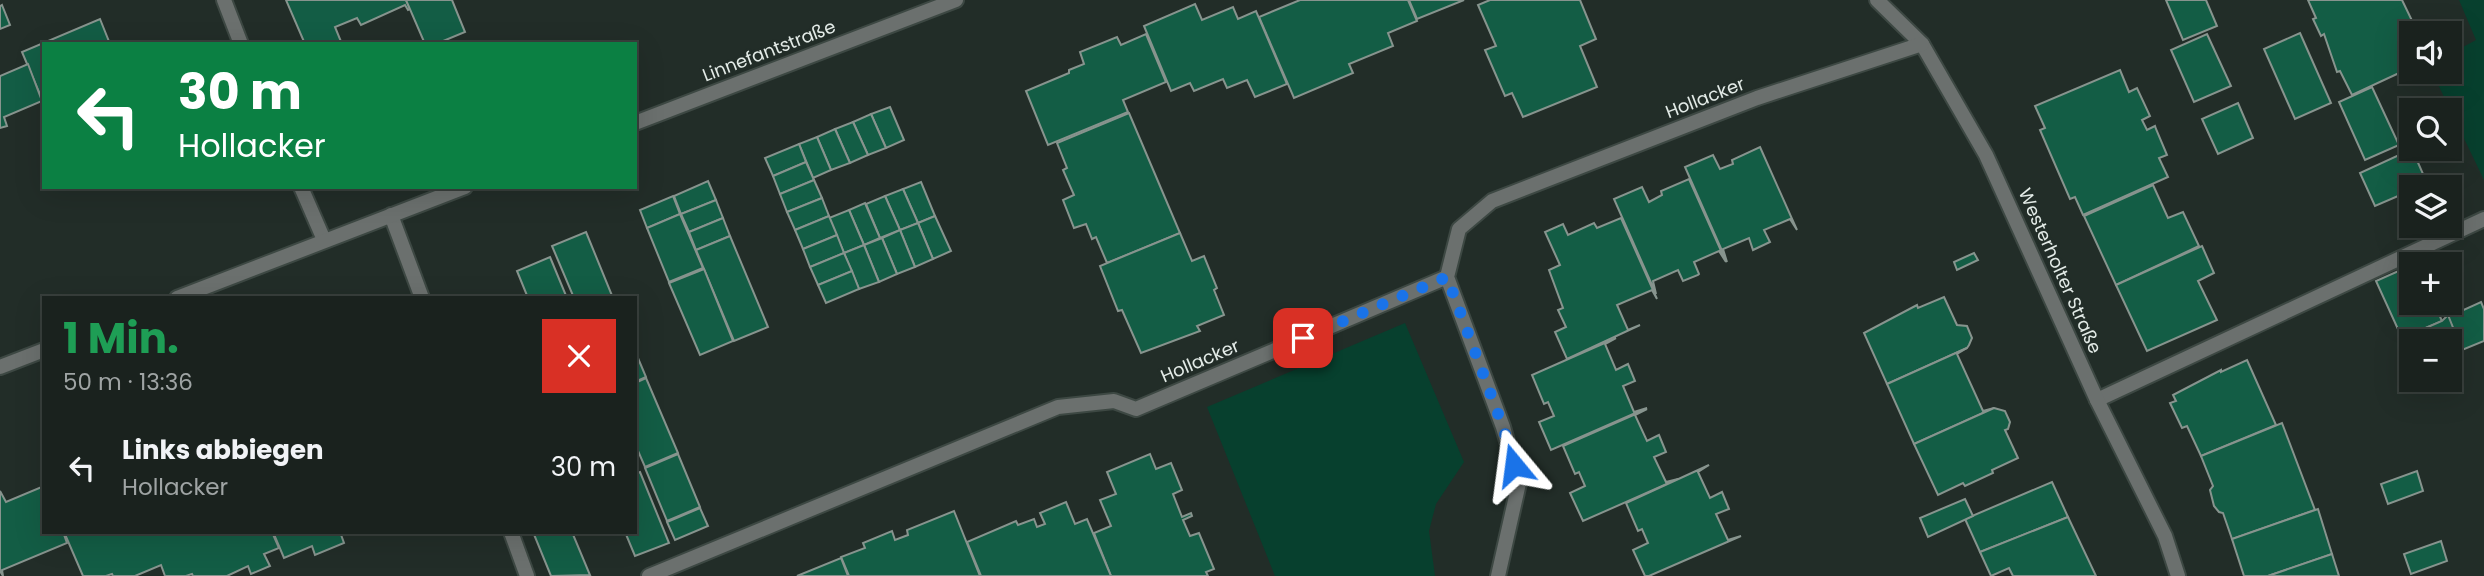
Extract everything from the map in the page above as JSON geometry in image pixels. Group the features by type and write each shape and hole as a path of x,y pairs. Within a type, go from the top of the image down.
{"street":[{"path":"224,0 241,42"},
{"name":"Linnefantstraße","path":"637,122 956,0"},
{"name":"Westerholter Straße","path":"1877,0 1922,44 1986,155 2097,400 2165,536 2178,576"},
{"name":"Hollacker","path":"649,576 1058,407 1114,401 1136,409 1447,277 1459,229 1492,201 1757,98 1922,44"},
{"path":"302,189 324,240"},
{"path":"182,296 461,189"},
{"path":"391,215 421,296"},
{"path":"2097,400 2484,219"},
{"path":"1447,277 1503,427 1519,483 1499,576"},
{"path":"0,367 42,351"},
{"path":"512,534 527,576"}],"green space":[{"path":"2459,0 2484,0 2484,180 2462,134 2462,98 2445,98 2438,84 2462,84 2462,48 2476,40"},
{"path":"1405,323 1464,462 1436,504 1429,531 1435,576 1275,576 1207,407"}],"building":[{"path":"286,0 406,0 410,9 405,5 361,25 357,18 335,27 341,42 304,42"},
{"path":"406,0 452,0 465,32 441,42 424,42"},
{"path":"1300,0 1408,0 1417,21 1388,33 1393,46 1349,64 1353,73 1294,98 1259,17"},
{"path":"1409,0 1464,0 1417,19"},
{"path":"1490,0 1580,0 1596,39 1580,46 1597,87 1523,117 1512,93 1505,96 1485,50 1496,46 1478,5"},
{"path":"2166,0 2206,0 2217,26 2183,40"},
{"path":"2308,0 2402,0 2412,21 2399,21 2399,73 2352,95 2340,71 2337,72 2324,34 2321,36 2313,19 2316,18"},
{"path":"1195,4 1202,20 1233,7 1238,19 1256,11 1287,84 1255,97 1247,80 1227,88 1223,79 1194,91 1190,83 1171,91 1144,26"},
{"path":"2,5 10,25 0,29 0,6"},
{"path":"100,19 109,42 46,42"},
{"path":"2300,33 2331,103 2295,119 2264,49"},
{"path":"1146,34 1166,82 1123,100 1128,112 1048,145 1026,91 1084,64 1080,52 1117,37 1121,45"},
{"path":"2207,34 2231,86 2194,102 2171,50"},
{"path":"42,44 42,99 22,52"},
{"path":"28,64 42,101 4,117 7,126 0,128 0,76"},
{"path":"2120,70 2129,92 2137,88 2150,116 2142,120 2147,130 2155,126 2167,155 2159,158 2168,177 2083,215 2075,197 2070,199 2040,130 2045,128 2035,106"},
{"path":"2372,87 2399,145 2365,160 2339,102"},
{"path":"2238,103 2253,138 2218,154 2202,119"},
{"path":"890,107 904,140 886,148 871,114"},
{"path":"1129,113 1180,233 1107,263 1096,237 1092,239 1086,224 1074,228 1063,200 1074,195 1063,170 1067,168 1057,143"},
{"path":"871,114 886,148 868,155 853,122"},
{"path":"853,122 868,155 850,163 835,129"},
{"path":"835,129 850,163 831,170 817,137"},
{"path":"817,137 831,170 813,178 799,144"},
{"path":"799,144 806,162 773,176 765,158"},
{"path":"1760,147 1797,230 1790,219 1764,230 1770,242 1753,250 1749,238 1723,249 1727,262 1685,167 1713,155 1720,169 1733,164 1732,160"},
{"path":"2399,155 2399,161 2417,161 2423,175 2399,175 2399,196 2375,206 2360,173"},
{"path":"806,162 814,180 780,194 773,176"},
{"path":"1689,179 1726,262 1719,251 1694,262 1698,275 1683,281 1678,270 1653,281 1656,294 1614,199 1642,187 1649,202 1662,195 1661,191"},
{"path":"814,180 822,198 787,212 780,194"},
{"path":"708,181 716,200 681,214 674,196"},
{"path":"921,182 935,216 918,223 903,189"},
{"path":"2153,185 2168,218 2183,212 2199,246 2116,285 2084,216"},
{"path":"903,189 918,223 900,230 885,196"},
{"path":"673,196 680,214 647,228 640,210"},
{"path":"885,196 900,230 880,238 866,204"},
{"path":"822,198 829,216 795,230 787,212"},
{"path":"716,200 723,218 689,232 681,214"},
{"path":"865,203 880,238 864,245 849,210"},
{"path":"849,210 864,245 844,253 829,218"},
{"path":"680,214 703,268 669,282 647,228"},
{"path":"829,216 837,235 803,249 795,230"},
{"path":"935,216 951,251 933,259 918,223"},
{"path":"723,218 730,236 696,250 689,232"},
{"path":"1621,218 1657,299 1652,290 1617,305 1628,330 1640,325 1567,359 1555,332 1566,327 1558,310 1563,308 1549,270 1560,265 1545,232 1563,224 1568,235 1594,223 1597,228"},
{"path":"918,223 933,259 915,267 900,230"},
{"path":"900,230 915,267 897,274 882,238"},
{"path":"586,232 612,296 573,296 552,246"},
{"path":"1180,233 1192,261 1204,256 1224,315 1197,326 1200,331 1141,353 1122,310 1118,311 1100,266"},
{"path":"837,235 844,253 810,267 803,249"},
{"path":"730,236 768,327 734,341 696,250"},
{"path":"882,238 897,274 879,282 864,245"},
{"path":"864,245 879,282 859,289 844,253"},
{"path":"2202,246 2214,273 2198,281 2217,320 2147,351 2116,285"},
{"path":"844,253 852,271 818,285 810,267"},
{"path":"1974,253 1978,260 1957,270 1954,262"},
{"path":"550,257 566,296 527,296 517,271"},
{"path":"704,269 733,341 700,355 669,283"},
{"path":"852,271 859,289 826,303 818,285"},
{"path":"2399,271 2399,315 2439,315 2442,321 2423,329 2399,329 2399,331 2376,281"},
{"path":"1944,297 1957,325 1967,326 1972,338 1969,345 1887,384 1864,333 1917,305 1918,308"},
{"path":"2481,302 2484,309 2484,341 2462,350 2462,329 2453,329 2448,317 2462,315 2462,311"},
{"path":"2448,315 2454,329 2423,329 2442,321"},
{"path":"1616,338 1605,344 1616,370 1628,364 1635,381 1623,386 1634,412 1647,408 1551,450 1539,422 1554,416 1548,402 1544,404 1532,375"},
{"path":"1967,348 1957,354 1983,411 1994,408 1914,444 1887,384"},
{"path":"637,356 646,377 637,381"},
{"path":"2247,360 2276,425 2201,456 2187,426 2182,428 2170,403 2176,401 2173,395"},
{"path":"646,378 678,453 645,467 637,449 637,382"},
{"path":"1994,408 2005,411 2010,422 2005,430 2018,458 1965,486 1963,483 1938,495 1914,444"},
{"path":"1647,409 1635,415 1647,441 1659,435 1666,452 1654,457 1666,482 1678,479 1583,521 1570,493 1585,486 1579,472 1575,474 1563,446"},
{"path":"2282,423 2315,510 2232,539 2223,513 2214,506 2210,490 2213,486 2201,456"},
{"path":"678,454 700,507 667,521 645,468"},
{"path":"1150,454 1156,469 1171,463 1182,490 1173,494 1182,517 1191,513 1192,516 1183,520 1190,536 1199,533 1214,569 1206,572 1208,576 1111,576 1094,533 1111,526 1100,500 1116,494 1107,472"},
{"path":"1709,465 1698,472 1710,498 1722,492 1729,509 1716,514 1728,540 1741,536 1645,576 1633,550 1648,543 1642,529 1638,531 1626,503"},
{"path":"2417,471 2423,491 2388,504 2381,484"},
{"path":"640,472 669,543 635,556 626,534 637,534 637,473"},
{"path":"2052,482 2068,517 1980,552 1965,519"},
{"path":"42,487 42,534 64,534 67,543 2,570 3,576 0,571 0,491 6,502"},
{"path":"1965,499 1973,516 1928,537 1920,518"},
{"path":"1066,502 1075,524 1087,519 1111,576 981,576 967,542 1016,521 1018,525 1034,519 1037,527 1045,524 1040,513"},
{"path":"700,508 708,526 675,540 667,522"},
{"path":"2318,509 2332,554 2268,576 2244,576 2232,539"},
{"path":"954,511 980,576 849,576 841,557 865,548 863,543 892,531 895,540 908,535 907,530"},
{"path":"2068,517 2096,576 2013,576 2009,568 1991,576 1980,552"},
{"path":"65,534 273,534 279,548 264,554 270,566 251,574 248,566 227,576 165,576 161,565 135,576 83,576"},
{"path":"274,534 341,534 344,543 315,555 312,546 284,558"},
{"path":"534,534 573,534 590,575 551,576"},
{"path":"2441,541 2447,561 2411,574 2404,554"},
{"path":"2332,554 2339,576 2268,576"},
{"path":"841,558 848,576 797,576"}],"route":[{"path":"1303,338 1447,277 1503,427 1514,465"}]}
